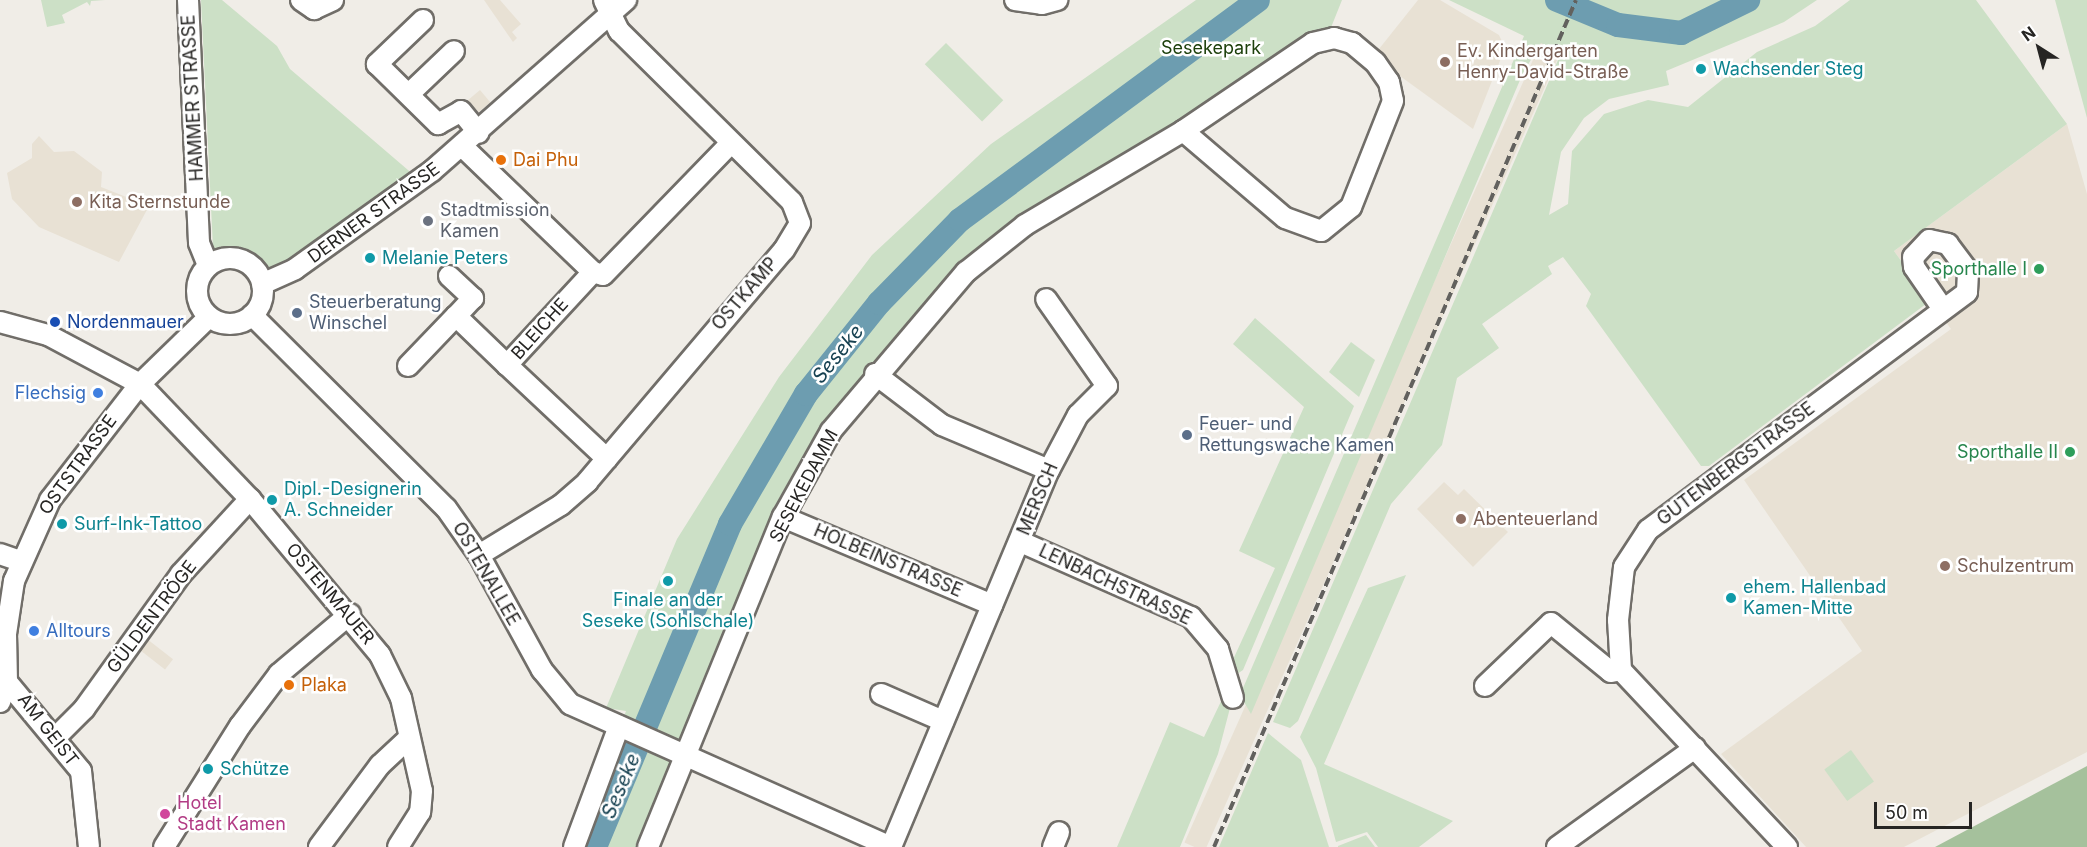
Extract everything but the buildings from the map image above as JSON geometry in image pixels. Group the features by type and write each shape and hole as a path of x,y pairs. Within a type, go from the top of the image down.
{"street":[{"name":"HAMMER STRASSE","path":"188,0 199,243 208,265"},
{"path":"300,0 314,9 333,0"},
{"name":"DERNER STRASSE","path":"262,284 314,256 463,147 607,7 626,0"},
{"path":"1015,0 1042,4 1057,0"},
{"name":"OSTKAMP","path":"479,555 561,505 607,459 798,232 799,213 792,202 619,31 607,7"},
{"path":"423,20 376,64 438,124 461,111 479,133"},
{"name":"SESEKEDAMM","path":"648,847 684,754 783,518 831,431 875,374 966,272 1025,225 1183,131 1324,39 1352,43 1375,62 1389,82 1393,101 1351,207 1321,231 1285,218 1183,131"},
{"path":"409,94 454,51"},
{"name":"BLEICHE","path":"607,459 507,365 593,272 603,275 731,142"},
{"path":"463,147 593,272"},
{"path":"241,259 262,284 252,315 231,324 209,317 196,291 208,265 241,259"},
{"path":"408,366 473,298 449,276"},
{"name":"MERSCH","path":"891,847 992,605 1021,542 1049,470 1078,416 1107,386 1046,299"},
{"name":"GUTENBERGSTRASSE","path":"1621,670 1618,620 1624,567 1640,537 1943,309"},
{"name":"OSTENALLEE","path":"252,315 446,508 479,555 554,688 570,704 891,847"},
{"path":"456,316 507,365"},
{"name":"OSTSTRASSE","path":"0,702 4,682 7,617 20,561 50,500 140,384 209,317"},
{"path":"0,322 48,335 140,384"},
{"path":"875,374 942,425 1049,470"},
{"name":"OSTENMAUER","path":"140,384 250,499 350,614 385,665 401,698 422,791 420,812 398,847"},
{"name":"GÜLDENTRÖGE","path":"56,737 84,709 181,574 250,499"},
{"name":"HOLBEINSTRASSE","path":"783,518 992,605"},
{"name":"LENBACHSTRASSE","path":"1021,542 1191,617 1218,649 1233,698"},
{"path":"0,555 20,561"},
{"path":"164,847 279,674 350,614"},
{"path":"1485,686 1551,623 1611,672 1621,670 1787,847"},
{"name":"AM GEIST","path":"4,682 56,737 84,780 89,847"},
{"path":"881,694 943,721"},
{"path":"574,847 625,729"},
{"path":"319,847 380,765 409,738"},
{"path":"1557,847 1695,748"}],"shaded area":[{"path":"484,0 500,0 521,24 512,32 517,38 513,42"},
{"name":"Ev. Kindergarten Henry-David-Straße","path":"1418,0 1440,0 1499,35 1505,48 1473,129 1400,76 1379,49"},
{"path":"1544,35 1564,44 1207,847 1194,847 1184,843"},
{"path":"480,90 490,102 473,116 463,104"},
{"name":"Schulzentrum","path":"2067,124 2087,194 2087,752 1904,847 1806,847 1721,754 1862,651 1744,480 1951,329 1894,251"},
{"name":"Kita Sternstunde","path":"39,136 54,152 74,151 102,172 101,187 149,206 119,262 39,227 12,199 7,173 32,158 32,144"},
{"name":"Abenteuerland","path":"1444,482 1458,495 1464,489 1508,532 1473,567 1417,509"},
{"path":"147,639 173,659 165,670 139,649"}],"green space":[{"path":"41,0 105,0 91,1 90,6 87,2 62,15 65,23 47,27"},
{"path":"201,0 222,0 277,46 290,69 415,176 281,268 267,269 241,249 213,248"},
{"name":"Sesekepark","path":"1196,0 1342,0 1330,30 980,257 830,428 646,847 574,847 626,711 606,708 677,539 779,377 872,255 991,144"},
{"path":"1449,0 1817,0 1784,22 1666,71 1669,85 1609,99 1584,118 1561,152 1549,215 1568,204 1572,151 1604,114 1648,100 1688,107 1757,52 1815,26 1850,0 1976,0 2067,124 1894,251 1930,301 1709,466 1701,466 1586,306 1591,294 1563,257 1548,266 1552,274 1482,324 1499,348 1457,378 1442,445 1391,504 1298,721 1290,728 1273,722 1561,53 1541,43 1523,73 1251,714 1240,695 1524,36"},
{"path":"2055,0 2087,0 2087,118"},
{"path":"946,43 1003,100 982,121 925,64"},
{"path":"1255,318 1354,406 1243,670 1234,676 1231,664 1275,568 1239,551 1304,407 1233,344"},
{"path":"1351,342 1375,360 1359,397 1329,372"},
{"path":"1406,575 1324,764 1453,821 1419,847 1378,847 1367,832 1336,842 1316,768 1300,737 1368,588"},
{"path":"1225,693 1230,708 1218,754 1180,847 1117,847 1170,722 1204,737"},
{"path":"1268,733 1301,760 1329,847 1219,847"},
{"path":"1851,750 1874,782 1847,801 1824,769"},
{"path":"2087,766 2087,847 1935,847"},
{"path":"1366,835 1375,847 1338,847 1338,846"}],"waterway":[{"name":"Seseke","path":"595,847 730,524 806,394 879,303 960,220 1258,0"},
{"name":"Seseke","path":"1557,0 1618,25 1681,33 1748,0"}],"railway":[{"path":"1214,847 1576,0"}],"place":[{"name":"Ev. Kindergarten Henry-David-Straße","path":"1445,62"},
{"name":"Wachsender Steg","path":"1701,69"},
{"name":"Dai Phu","path":"501,160"},
{"name":"Kita Sternstunde","path":"77,202"},
{"name":"Stadtmission Kamen","path":"428,221"},
{"name":"Melanie Peters","path":"370,258"},
{"name":"Sporthalle I","path":"2039,269"},
{"name":"Steuerberatung Winschel","path":"297,313"},
{"name":"Nordenmauer","path":"55,322"},
{"name":"Flechsig","path":"98,393"},
{"name":"Feuer- und Rettungswache Kamen","path":"1187,435"},
{"name":"Sporthalle II","path":"2070,452"},
{"name":"Dipl.-Designerin A. Schneider","path":"272,500"},
{"name":"Abenteuerland","path":"1461,519"},
{"name":"Surf-Ink-Tattoo","path":"62,524"},
{"name":"Schulzentrum","path":"1945,566"},
{"name":"Finale an der Seseke (Sohlschale)","path":"668,581"},
{"name":"ehem. Hallenbad Kamen-Mitte","path":"1731,598"},
{"name":"Alltours","path":"34,631"},
{"name":"Plaka","path":"289,685"},
{"name":"Schütze","path":"208,769"},
{"name":"Hotel Stadt Kamen","path":"165,814"}]}
